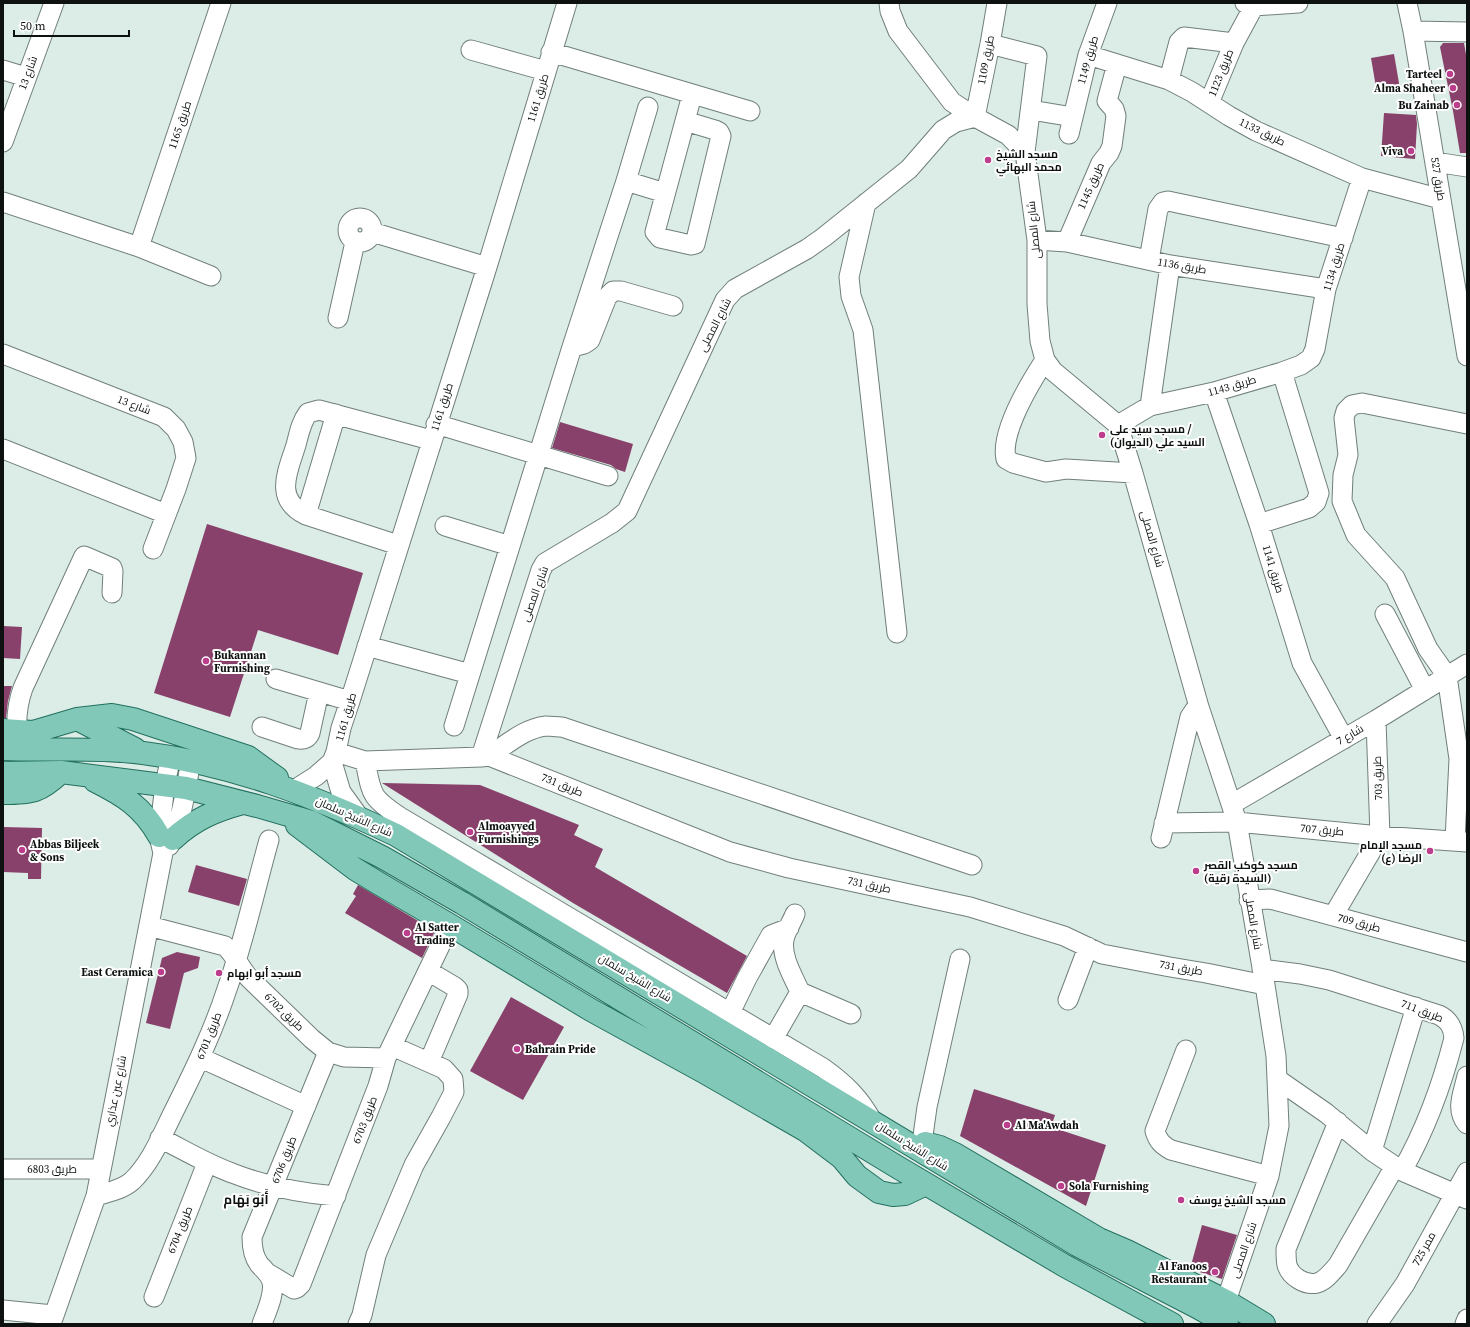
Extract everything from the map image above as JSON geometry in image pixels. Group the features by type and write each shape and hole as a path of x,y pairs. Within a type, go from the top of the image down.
{"main road":[{"path":"10,730 33,732 77,719 112,715 133,719 248,757 294,790"},
{"path":"77,719 141,752"},
{"name":"شارع الشيخ سلمان","path":"3,749 141,752 181,759 211,765 294,790 359,817 396,835 872,1121 915,1143 1077,1245 1227,1324"},
{"path":"3,793 29,793 48,784 61,772"},
{"name":"شارع الشيخ سلمان","path":"3,773 61,772 175,786 244,802 312,822 350,840 462,903 926,1184 1065,1266 1172,1324"},
{"path":"87,776 128,799 147,817 165,843 201,819 219,810 244,802"},
{"path":"282,813 355,869 378,884 450,924 591,1010 805,1130 842,1158 857,1176 879,1192 893,1195 905,1194 926,1184"},
{"path":"915,1143 940,1147 955,1154 1099,1239 1127,1251 1226,1301 1264,1324"}],"street":[{"name":"شارع 13","path":"3,142 54,3"},
{"name":"طريق 1165","path":"139,246 221,3"},
{"name":"طريق 1161","path":"334,757 398,545 487,267 567,3"},
{"path":"889,3 890,11 898,31 952,102 975,118 1008,134 1025,152"},
{"name":"طريق 1109","path":"975,118 997,3"},
{"name":"طريق 1149","path":"1031,110 1071,126 1088,55 1107,3"},
{"name":"طريق 1123","path":"1209,103 1249,5 1298,3"},
{"name":"طريق 527","path":"1407,3 1413,31 1467,356"},
{"path":"1413,31 1467,32"},
{"name":"طريق 1123","path":"1169,80 1179,42 1184,37 1234,42"},
{"path":"990,44 1037,56 1025,152"},
{"path":"471,50 546,71"},
{"path":"551,52 750,111"},
{"name":"طريق 1133","path":"1088,55 1169,80 1256,131 1362,178 1441,199"},
{"name":"طريق 1145","path":"1067,242 1101,163 1109,153 1112,146 1116,116 1114,109 1107,101 1117,64"},
{"path":"3,70 26,78"},
{"path":"685,121 715,130 721,136 695,244 691,245 660,238 655,232 692,94"},
{"path":"454,726 648,107"},
{"name":"شارع المصلى","path":"485,757 541,570 545,563 612,523 627,511 725,300 735,289 807,249 824,237 909,169 943,130 956,122 975,118"},
{"name":"شارع المصلى","path":"1025,152 1037,240 1037,304 1040,341 1045,360 1053,371 1118,425 1199,707 1237,822 1276,1056 1279,1126 1269,1176 1226,1301"},
{"path":"1435,162 1467,167"},
{"name":"طريق 1134","path":"1311,358 1316,349 1326,289 1362,178"},
{"path":"626,181 665,193"},
{"path":"1149,260 1158,209 1163,202 1168,200 1343,238"},
{"path":"3,202 139,246 211,276"},
{"path":"866,203 849,277 851,296 863,330 897,633"},
{"path":"338,318 355,242 349,237 347,229 350,222 357,218 364,219 370,224 372,232 487,267"},
{"name":"طريق 1136","path":"1037,240 1067,242 1170,265 1326,289"},
{"path":"1150,406 1170,265"},
{"path":"572,347 584,344 590,340 608,296 613,291 621,291 673,306"},
{"name":"شارع 13","path":"3,354 164,417 176,429 183,442 186,458 152,548"},
{"name":"طريق 1143","path":"1118,425 1150,406 1214,392 1282,372 1301,365 1311,358"},
{"path":"1045,360 1030,381 1013,417 1004,450 1006,458 1012,463 1046,472 1066,469 1133,473"},
{"path":"1259,524 1309,508 1316,502 1319,493 1282,372"},
{"name":"طريق 1141","path":"1214,392 1259,524 1302,663 1344,740"},
{"path":"1447,676 1428,648 1395,578 1356,535 1342,501 1343,475 1348,455 1344,418 1346,411 1352,405 1362,403 1467,424"},
{"path":"398,545 306,515 293,506 289,500 285,486 286,479 304,418 308,413 318,410 434,432 538,455 608,476"},
{"path":"306,515 336,414"},
{"path":"3,449 166,514"},
{"path":"445,526 510,546"},
{"path":"10,730 16,716 18,702 23,688 84,556 112,568 112,593"},
{"path":"1385,614 1425,690"},
{"path":"367,646 470,674"},
{"name":"شارع 7","path":"1232,804 1344,740 1467,664"},
{"name":"طريق 707","path":"1199,707 1190,717 1163,830 1237,822 1380,836 1461,841 1459,759 1447,676"},
{"path":"276,679 350,701"},
{"path":"262,727 298,739 304,739 310,733 319,692"},
{"name":"طريق 703","path":"1376,720 1380,836"},
{"path":"334,757 365,761 485,757 519,736 532,730 546,726 562,727 972,865"},
{"path":"294,790 316,776 334,757"},
{"path":"334,757 341,792 359,817"},
{"name":"طريق 731","path":"485,757 730,852 789,868 970,907 1064,936 1102,954 1170,967 1264,977"},
{"name":"شارع عين عذاري","path":"52,1320 96,1196 181,759"},
{"path":"365,761 372,792 376,798 391,810 823,1068 845,1085 865,1107 872,1121"},
{"path":"1333,916 1380,836"},
{"name":"طريق 6701","path":"96,1196 119,1189 131,1181 144,1167 201,1058 237,961 269,840"},
{"name":"طريق 709","path":"1250,900 1270,899 1467,952"},
{"path":"730,1013 747,978 771,935 792,921 784,939 784,950 787,962 800,992 851,1014"},
{"name":"طريق 6703","path":"269,1274 291,1288 297,1288 300,1286 378,1086 389,1052 450,924"},
{"name":"طريق 6702","path":"149,926 225,946 232,953 249,978 312,1039 328,1052 344,1057 389,1052"},
{"path":"1068,1000 1088,947"},
{"path":"915,1143 927,1107 960,959"},
{"path":"428,972 455,987 458,994 429,1062"},
{"name":"طريق 711","path":"1264,977 1300,974 1329,980 1439,1015 1449,1021 1454,1032 1454,1038 1441,1084 1424,1129 1338,1265 1328,1276 1317,1283 1306,1283 1295,1277 1287,1266 1286,1249 1338,1122"},
{"path":"774,1039 800,992"},
{"path":"1372,1151 1416,1007"},
{"path":"1449,1021 1467,1026"},
{"path":"1186,1050 1156,1131 1162,1146 1171,1150 1269,1176"},
{"name":"طريق 6706","path":"269,1274 254,1255 252,1248 252,1237 328,1052"},
{"path":"358,1324 362,1315 376,1255 387,1228 414,1165 442,1117 454,1092 453,1079 444,1069 429,1062 389,1052"},
{"path":"201,1058 306,1106"},
{"path":"1467,1076 1460,1109 1461,1115 1467,1124"},
{"path":"1277,1079 1326,1112 1372,1151 1398,1169 1461,1197"},
{"path":"160,1138 207,1163 232,1173 294,1191 336,1196"},
{"name":"طريق 6704","path":"154,1297 207,1163"},
{"name":"طريق 6803","path":"3,1169 101,1169"},
{"name":"ممر 725","path":"1376,1324 1406,1284 1461,1197 1467,1172"},
{"path":"262,1324 272,1290 272,1282 269,1274"},
{"path":"3,1310 52,1320"},
{"path":"1465,1324 1467,1319"}],"building":[{"path":"1443,43 1464,43 1467,60 1467,153 1460,153 1440,47"},
{"path":"1394,54 1400,89 1377,93 1371,58"},
{"path":"1384,113 1416,115 1417,124 1415,159 1381,156"},
{"path":"560,422 633,444 625,472 616,469 611,465 552,448"},
{"path":"207,524 363,573 338,655 258,630 230,717 154,693"},
{"path":"3,626 22,627 20,659 3,658"},
{"path":"3,686 12,686 6,718 3,718"},
{"path":"382,783 480,785 579,825 574,835 603,849 595,867 747,956 727,993 573,903"},
{"name":"Abbas Biljeek & Sons","path":"3,827 42,828 41,879 28,879 28,873 3,872"},
{"path":"196,865 247,879 239,906 188,892"},
{"path":"358,885 435,931 422,958 345,913 356,896 353,894"},
{"path":"177,952 200,957 198,968 184,973 170,1029 146,1023 162,958"},
{"name":"Bahrain Pride","path":"511,997 564,1027 523,1100 470,1071"},
{"name":"Al Ma'Awdah","path":"974,1089 1055,1115 1051,1127 1106,1145 1086,1206 960,1136"},
{"path":"1202,1225 1237,1235 1222,1279 1190,1269"}],"place":[{"name":"Tarteel","path":"1450,74"},
{"name":"Alma Shaheer","path":"1453,88"},
{"name":"Bu Zainab","path":"1457,105"},
{"name":"Viva","path":"1411,151"},
{"name":"مسجد الشيخ محمد البهائي","path":"988,160"},
{"name":"مسجد سيد علي / السيد علي (الديوان)","path":"1102,435"},
{"name":"Bukannan Furnishing","path":"206,661"},
{"name":"Almoayyed Furnishings","path":"470,832"},
{"name":"Abbas Biljeek & Sons","path":"22,850"},
{"name":"مسجد الإمام الرضا (ع)","path":"1430,851"},
{"name":"مسجد كوكب القصر (السيدة رقية)","path":"1196,871"},
{"name":"Al Satter Trading","path":"407,933"},
{"name":"East Ceramica","path":"161,972"},
{"name":"مسجد أبو ابهام","path":"219,973"},
{"name":"Bahrain Pride","path":"517,1049"},
{"name":"Al Ma'Awdah","path":"1007,1125"},
{"name":"Sola Furnishing","path":"1061,1186"},
{"name":"مسجد الشيخ يوسف","path":"1181,1200"},
{"name":"Al Fanoos Restaurant","path":"1215,1272"}],"district":[{"name":"أَبُو بَهَام","path":"246,1199"}]}
